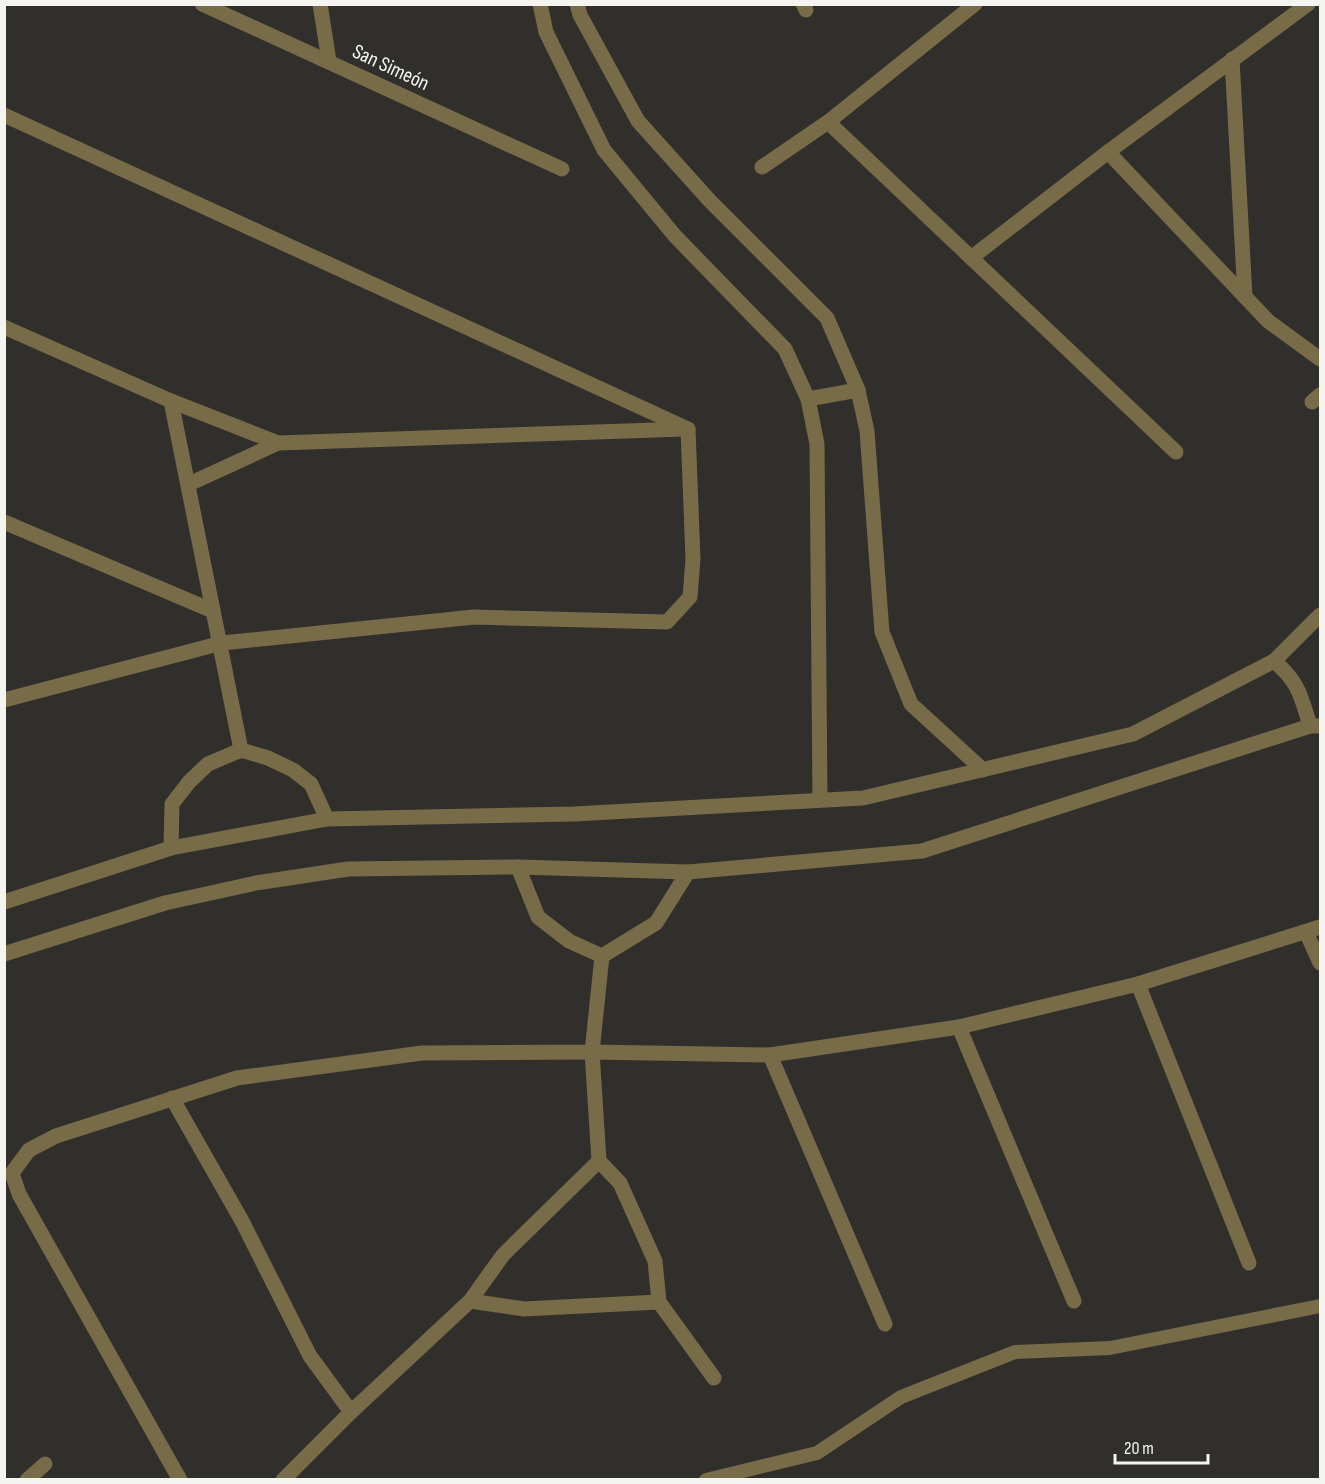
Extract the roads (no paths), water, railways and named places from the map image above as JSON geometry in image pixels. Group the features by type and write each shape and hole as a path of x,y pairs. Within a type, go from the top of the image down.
{"street":[{"name":"San Simeón","path":"202,4 562,169"},
{"path":"320,4 328,61"},
{"path":"540,4 546,32 604,150 675,236 785,348 808,399 817,444 820,801"},
{"path":"577,4 580,15 638,121 710,201 826,318 858,390 867,431 882,632 910,704 983,770"},
{"path":"762,167 828,122 975,4"},
{"path":"971,258 1108,152 1308,4"},
{"path":"1232,60 1245,297"},
{"path":"4,115 688,429"},
{"path":"828,122 1176,452"},
{"path":"1108,152 1268,321 1320,359"},
{"path":"4,327 171,401 278,443"},
{"path":"808,399 858,390"},
{"path":"171,401 213,611 222,643 241,750"},
{"path":"189,484 278,443 688,429"},
{"path":"4,700 222,643 474,617 667,622 690,597 693,559 688,429"},
{"path":"4,522 213,611"},
{"path":"4,902 171,848 327,819 574,814 863,798 1133,734 1274,661 1320,615"},
{"path":"4,954 165,903 256,883 348,869 518,867 688,872 922,851 1315,726 1298,687 1290,675 1274,661"},
{"path":"171,848 172,804 189,782 208,764 241,750 268,758 293,770 310,784 327,819"},
{"path":"518,867 538,917 569,941 602,956"},
{"path":"602,956 656,923 688,872"},
{"path":"180,1479 19,1194 12,1173 29,1150 56,1136 237,1078 422,1053 770,1054 959,1027 1138,984 1313,930 1320,963"},
{"path":"602,956 592,1052 599,1161 620,1183 655,1261 659,1302 714,1378"},
{"path":"1138,984 1249,1263"},
{"path":"959,1027 1074,1301"},
{"path":"770,1054 885,1324"},
{"path":"172,1098 242,1221 310,1356 351,1412"},
{"path":"283,1479 470,1301 503,1255 599,1161"},
{"path":"470,1301 524,1309 659,1302"},
{"path":"27,1479 45,1464"}],"lane":[{"path":"706,1479 817,1453 902,1397 1015,1352 1110,1348 1320,1306"}]}
